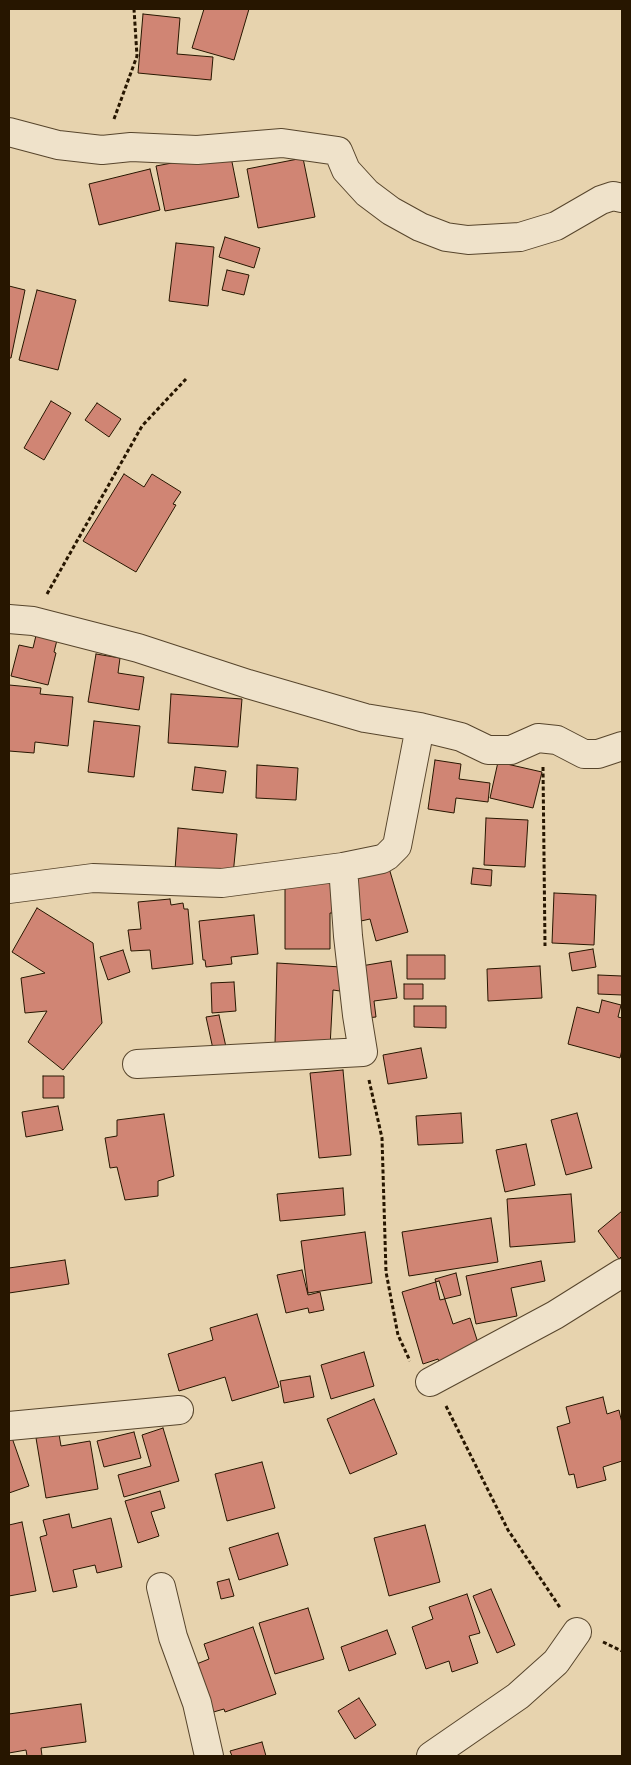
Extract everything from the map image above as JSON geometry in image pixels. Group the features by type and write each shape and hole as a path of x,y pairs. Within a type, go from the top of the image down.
{"street":[{"path":"9,132 58,145 102,150 132,146 197,150 282,144 338,151 346,170 367,193 391,211 420,227 446,237 468,240 520,237 556,226 601,200 613,196 622,198"},
{"path":"21,620 138,648 248,684 365,718 420,727 460,737 488,750 511,750 538,738 557,740 584,754 598,754 622,746"},
{"path":"9,889 93,878 222,883 343,867 382,858 387,856 397,846 420,727"},
{"path":"136,1064 363,1052 348,936 343,867"},
{"path":"430,1382 555,1315 622,1273"},
{"path":"9,1426 179,1410"},
{"path":"161,1587 173,1637 198,1703 209,1756"},
{"path":"431,1756 518,1696 556,1662 577,1632"}],"path":[{"path":"102,150 137,56 134,9"},
{"path":"21,620 142,426 186,380"},
{"path":"538,738 543,770 545,946"}],"building":[{"path":"204,9 249,9 234,60 192,48"},
{"path":"143,14 180,18 177,54 213,57 211,80 138,73"},
{"path":"230,152 239,197 165,211 156,166"},
{"path":"303,158 315,217 258,228 247,169"},
{"path":"150,169 160,210 99,225 89,184"},
{"path":"225,237 260,248 254,268 219,257"},
{"path":"176,243 214,247 208,306 169,301"},
{"path":"227,270 249,275 244,295 222,290"},
{"path":"9,286 25,290 11,358 9,358"},
{"path":"37,290 76,300 58,370 19,360"},
{"path":"51,401 71,413 44,460 24,448"},
{"path":"97,403 121,419 109,437 85,420"},
{"path":"124,474 144,487 152,474 181,492 173,504 176,505 136,572 83,541"},
{"path":"39,623 60,628 48,685 11,676 19,645 33,648"},
{"path":"96,654 120,658 118,673 144,677 139,710 88,702"},
{"path":"9,685 41,688 40,694 73,697 68,746 35,742 34,753 9,751"},
{"path":"171,694 242,699 238,747 168,743"},
{"path":"94,721 140,726 134,777 88,772"},
{"path":"435,760 461,764 459,779 490,783 488,802 456,798 454,813 428,809"},
{"path":"498,762 542,772 533,808 490,798"},
{"path":"257,765 298,768 296,800 256,798"},
{"path":"195,767 226,771 223,793 192,790"},
{"path":"486,818 528,820 525,867 484,865"},
{"path":"178,828 237,834 233,875 175,870"},
{"path":"389,868 408,932 376,941 370,919 361,921 349,879"},
{"path":"473,868 492,870 491,886 471,884"},
{"path":"285,880 339,881 340,913 330,913 330,949 285,949"},
{"path":"554,893 596,895 594,945 552,943"},
{"path":"170,899 171,905 183,903 184,909 188,909 193,964 152,969 150,950 131,951 128,930 141,929 138,902"},
{"path":"37,908 93,943 102,1023 63,1070 28,1042 47,1011 25,1013 21,978 45,973 12,952"},
{"path":"254,915 258,954 231,957 232,964 206,967 205,960 203,960 199,921"},
{"path":"593,949 596,967 572,971 569,953"},
{"path":"123,950 130,972 108,980 100,957"},
{"path":"407,955 445,955 445,979 407,979"},
{"path":"391,961 397,998 374,1001 376,1017 366,1018 361,966"},
{"path":"277,963 341,967 340,991 333,990 330,1047 275,1044"},
{"path":"540,966 542,998 488,1001 487,969"},
{"path":"598,975 622,976 622,995 598,994"},
{"path":"234,982 236,1011 212,1013 211,983"},
{"path":"404,984 423,984 423,999 404,999"},
{"path":"602,1000 621,1005 618,1017 622,1018 622,1050 620,1058 568,1044 577,1007 599,1013"},
{"path":"414,1006 446,1006 446,1028 414,1027"},
{"path":"219,1015 226,1047 213,1049 206,1017"},
{"path":"421,1048 427,1078 388,1084 383,1055"},
{"path":"343,1070 351,1155 319,1158 310,1073"},
{"path":"43,1076 64,1076 64,1098 43,1098"},
{"path":"58,1106 63,1130 26,1137 22,1112"},
{"path":"461,1113 463,1143 418,1145 416,1116"},
{"path":"577,1113 592,1168 566,1175 551,1120"},
{"path":"164,1114 174,1176 158,1181 158,1196 125,1200 117,1167 110,1168 105,1138 117,1136 117,1120"},
{"path":"526,1144 535,1185 505,1192 496,1150"},
{"path":"343,1188 345,1215 280,1221 277,1194"},
{"path":"571,1194 575,1242 510,1247 507,1199"},
{"path":"622,1211 622,1256 619,1259 598,1231"},
{"path":"491,1218 498,1262 409,1276 402,1232"},
{"path":"365,1232 372,1283 308,1293 301,1241"},
{"path":"65,1260 69,1284 9,1293 9,1268"},
{"path":"541,1261 545,1281 511,1288 517,1316 476,1324 466,1276"},
{"path":"302,1270 308,1295 320,1292 324,1310 309,1313 308,1308 286,1313 277,1275"},
{"path":"456,1273 461,1295 440,1300 435,1279"},
{"path":"439,1281 453,1324 470,1318 479,1346 441,1368 438,1359 423,1364 402,1292"},
{"path":"257,1314 279,1387 232,1401 225,1377 179,1391 168,1354 213,1340 210,1328"},
{"path":"364,1352 374,1386 331,1399 321,1365"},
{"path":"310,1376 314,1397 284,1403 280,1381"},
{"path":"603,1397 607,1414 619,1410 622,1423 622,1461 603,1467 606,1480 577,1488 574,1474 569,1475 557,1427 570,1423 566,1407"},
{"path":"374,1399 397,1454 350,1474 327,1419"},
{"path":"163,1428 179,1481 124,1497 118,1475 151,1466 142,1435"},
{"path":"134,1432 141,1458 104,1467 97,1441"},
{"path":"59,1434 61,1446 90,1441 98,1489 46,1498 36,1438"},
{"path":"11,1435 29,1486 9,1493 9,1436"},
{"path":"262,1462 275,1508 227,1521 215,1474"},
{"path":"160,1491 165,1508 151,1512 159,1536 138,1543 125,1501"},
{"path":"69,1514 72,1528 111,1518 122,1567 97,1573 95,1565 73,1570 77,1587 53,1592 40,1537 47,1535 43,1520"},
{"path":"22,1522 36,1591 9,1596 9,1525"},
{"path":"425,1525 440,1582 389,1596 374,1538"},
{"path":"278,1533 288,1565 239,1580 229,1548"},
{"path":"229,1579 234,1596 221,1599 217,1582"},
{"path":"491,1589 515,1645 497,1653 473,1596"},
{"path":"467,1594 480,1633 469,1636 478,1663 452,1672 449,1661 426,1669 412,1627 433,1619 429,1607"},
{"path":"308,1608 324,1659 275,1674 259,1623"},
{"path":"253,1627 276,1694 225,1712 224,1709 210,1713 194,1665 209,1659 204,1644"},
{"path":"387,1630 396,1654 349,1671 341,1647"},
{"path":"359,1698 376,1725 355,1739 338,1711"},
{"path":"81,1704 86,1742 41,1748 42,1756 27,1756 26,1750 9,1753 9,1714"},
{"path":"262,1742 266,1756 232,1756 230,1751"}]}
